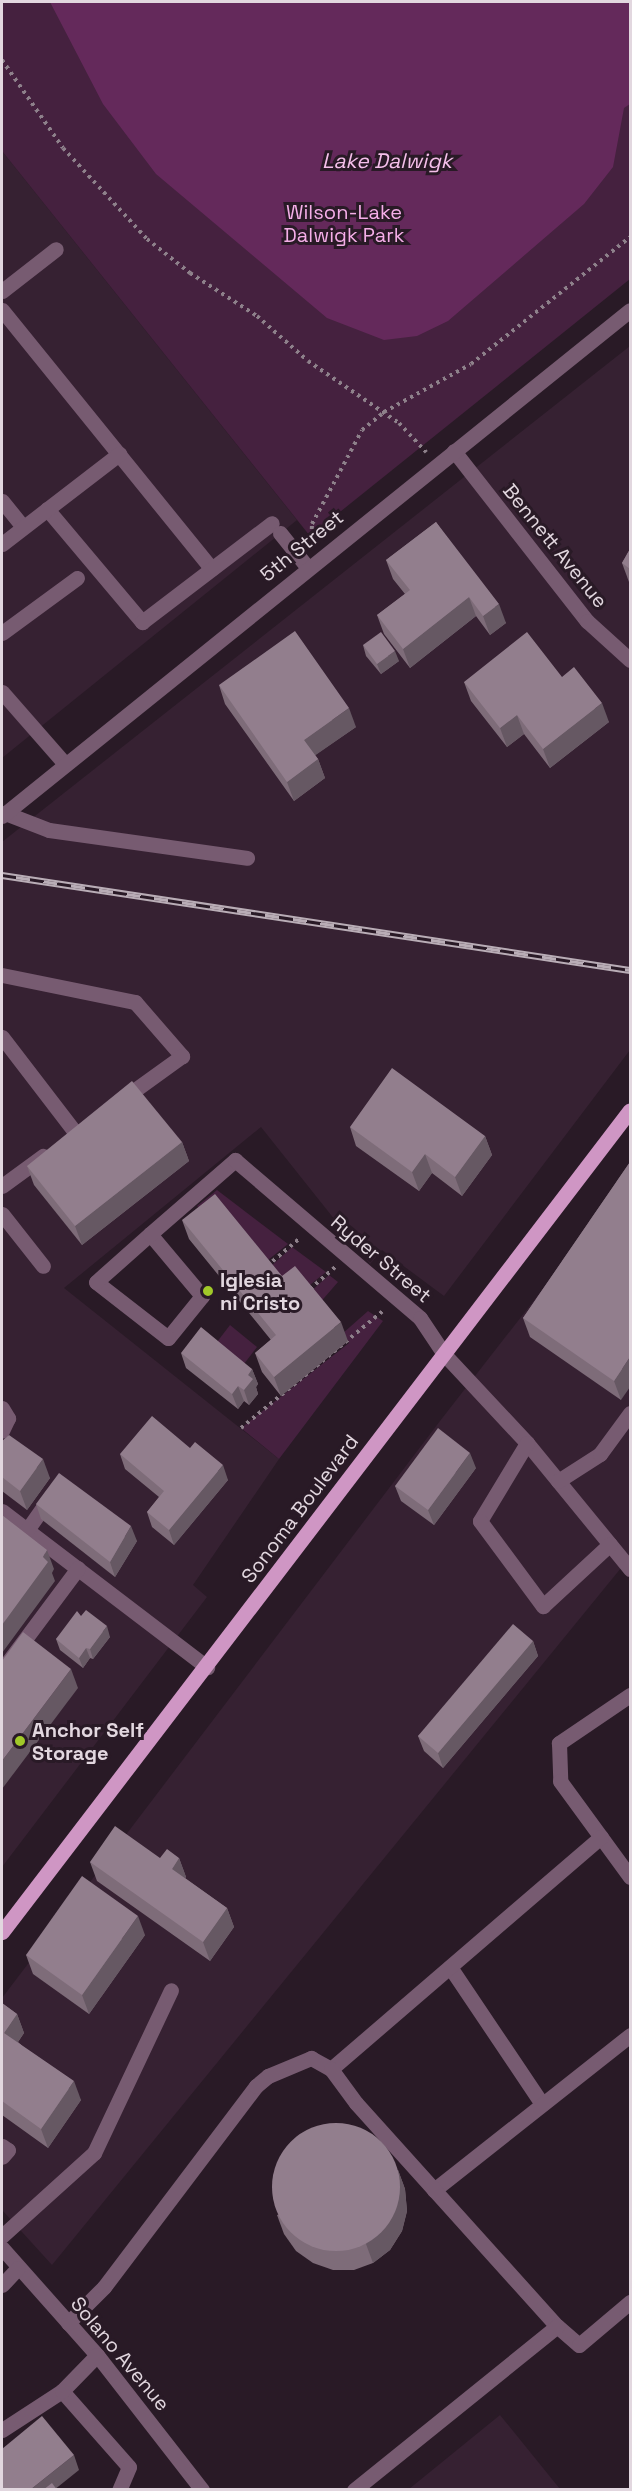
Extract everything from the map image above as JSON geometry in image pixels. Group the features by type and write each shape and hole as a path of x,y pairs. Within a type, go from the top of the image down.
{"main road":[{"name":"Sonoma Boulevard","path":"2,1932 207,1667 630,1110"}],"street":[{"path":"2,291 56,249"},
{"path":"2,310 212,569"},
{"name":"5th Street","path":"3,815 630,310"},
{"name":"Bennett Avenue","path":"454,451 579,611 630,660"},
{"path":"2,544 119,454"},
{"path":"2,501 23,527"},
{"path":"47,509 142,622 212,569 276,528 308,568"},
{"path":"2,633 77,578"},
{"path":"2,693 65,764"},
{"path":"3,815 49,830 247,858"},
{"path":"2,975 135,1002 182,1056 104,1112"},
{"path":"2,1037 71,1136 2,1186"},
{"name":"Ryder Street","path":"150,1234 202,1296 168,1338 96,1282 150,1234 235,1160 420,1318 444,1354 527,1443 630,1569"},
{"path":"2,1214 43,1266"},
{"path":"2,1408 8,1418 2,1431"},
{"path":"558,1481 600,1454 630,1413"},
{"path":"527,1443 480,1521 543,1606 610,1544"},
{"path":"27,1530 56,1490"},
{"path":"2,1511 207,1667"},
{"path":"2,1670 78,1568"},
{"path":"630,1695 559,1743 560,1780 630,1877"},
{"path":"331,2069 601,1836"},
{"path":"450,1967 542,2104"},
{"path":"2,2236 94,2153 171,1990"},
{"path":"434,2190 630,2035"},
{"path":"68,2323 104,2287 256,2086 268,2076 311,2058 331,2069 434,2190 557,2326 579,2345 630,2302"},
{"path":"2,2146 8,2150 2,2157"},
{"name":"Solano Avenue","path":"2,2248 97,2355 202,2490"},
{"path":"2,2285 18,2268"},
{"path":"354,2490 557,2326"},
{"path":"2,2430 62,2391 97,2355"},
{"path":"62,2391 129,2467 119,2490"}],"path":[{"path":"2,60 63,148 147,239 190,273 257,316 308,361 384,412 438,463"},
{"path":"308,568 312,524 362,430 384,412 471,364 630,237"},
{"path":"265,1267 312,1227"},
{"path":"307,1291 346,1257"},
{"path":"240,1428 346,1345 395,1298"}],"shaded area":[{"path":"2,151 297,520 2,758"},
{"path":"630,346 630,1050 444,1296 382,1250 370,1264 261,1127 64,1288 279,1459 193,1585 207,1597 2,1867 2,842"},
{"path":"630,1177 630,1557 52,2265 2,2210 2,1998 440,1421"},
{"path":"500,2415 560,2489 409,2489"}],"green space":[{"name":"Wilson-Lake Dalwigk Park","path":"2,2 630,2 630,279 310,536 2,151"},
{"path":"217,1190 288,1244 263,1264 197,1206"},
{"path":"292,1247 326,1272 305,1289 289,1295 268,1269"},
{"path":"329,1275 338,1282 318,1305 309,1293"},
{"path":"368,1311 383,1321 279,1459 241,1428 349,1343 342,1334"},
{"path":"230,1325 257,1347 244,1364 217,1342"}],"water":[{"name":"Lake Dalwigk","path":"50,2 630,2 630,104 624,108 613,167 584,204 448,321 417,336 384,340 327,318 156,174 103,104"}],"building":[{"path":"436,522 499,604 483,616 469,597 403,649 377,615 410,590 386,560"},
{"path":"630,549 630,569 622,563"},
{"path":"295,631 349,708 304,740 318,759 287,782 219,685"},
{"path":"381,632 395,651 377,664 363,645"},
{"path":"527,632 562,677 574,667 602,703 543,749 517,715 500,728 464,682"},
{"path":"392,1068 485,1136 455,1177 425,1154 412,1172 350,1127"},
{"path":"132,1081 182,1142 75,1226 27,1166"},
{"path":"630,1162 630,1357 614,1381 523,1318"},
{"path":"215,1194 282,1276 295,1266 341,1322 274,1377 255,1353 276,1335 182,1220"},
{"path":"201,1327 252,1369 248,1375 253,1379 244,1390 238,1386 232,1394 181,1353"},
{"path":"152,1416 190,1448 195,1442 223,1465 169,1530 147,1512 164,1491 120,1454"},
{"path":"438,1428 470,1453 428,1510 395,1486"},
{"path":"9,1435 43,1459 20,1491 2,1477 2,1441"},
{"path":"59,1473 131,1526 110,1562 36,1504"},
{"path":"2,1515 47,1550 43,1557 48,1562 2,1625"},
{"path":"86,1610 107,1626 90,1649 86,1648 79,1658 56,1639 77,1611 81,1616"},
{"path":"513,1624 533,1641 438,1753 418,1736"},
{"name":"Anchor Self Storage","path":"23,1632 71,1669 2,1761 2,1661"},
{"path":"115,1826 160,1858 167,1849 179,1858 172,1869 227,1908 203,1942 90,1862"},
{"path":"82,1876 138,1916 82,1995 26,1955"},
{"path":"2,2003 17,2014 4,2033 74,2081 41,2129 2,2101"},
{"path":"336,2123 361,2128 381,2142 395,2162 400,2187 395,2212 381,2232 361,2246 336,2251 311,2246 291,2232 277,2212 272,2187 277,2162 291,2142 311,2128"},
{"path":"42,2416 74,2455 30,2490 2,2490 2,2449"},
{"path":"52,2483 57,2490 43,2490"}],"railway":[{"path":"2,875 630,970"}],"place":[{"name":"Iglesia ni Cristo","path":"208,1291"},
{"name":"Anchor Self Storage","path":"20,1741"}]}
